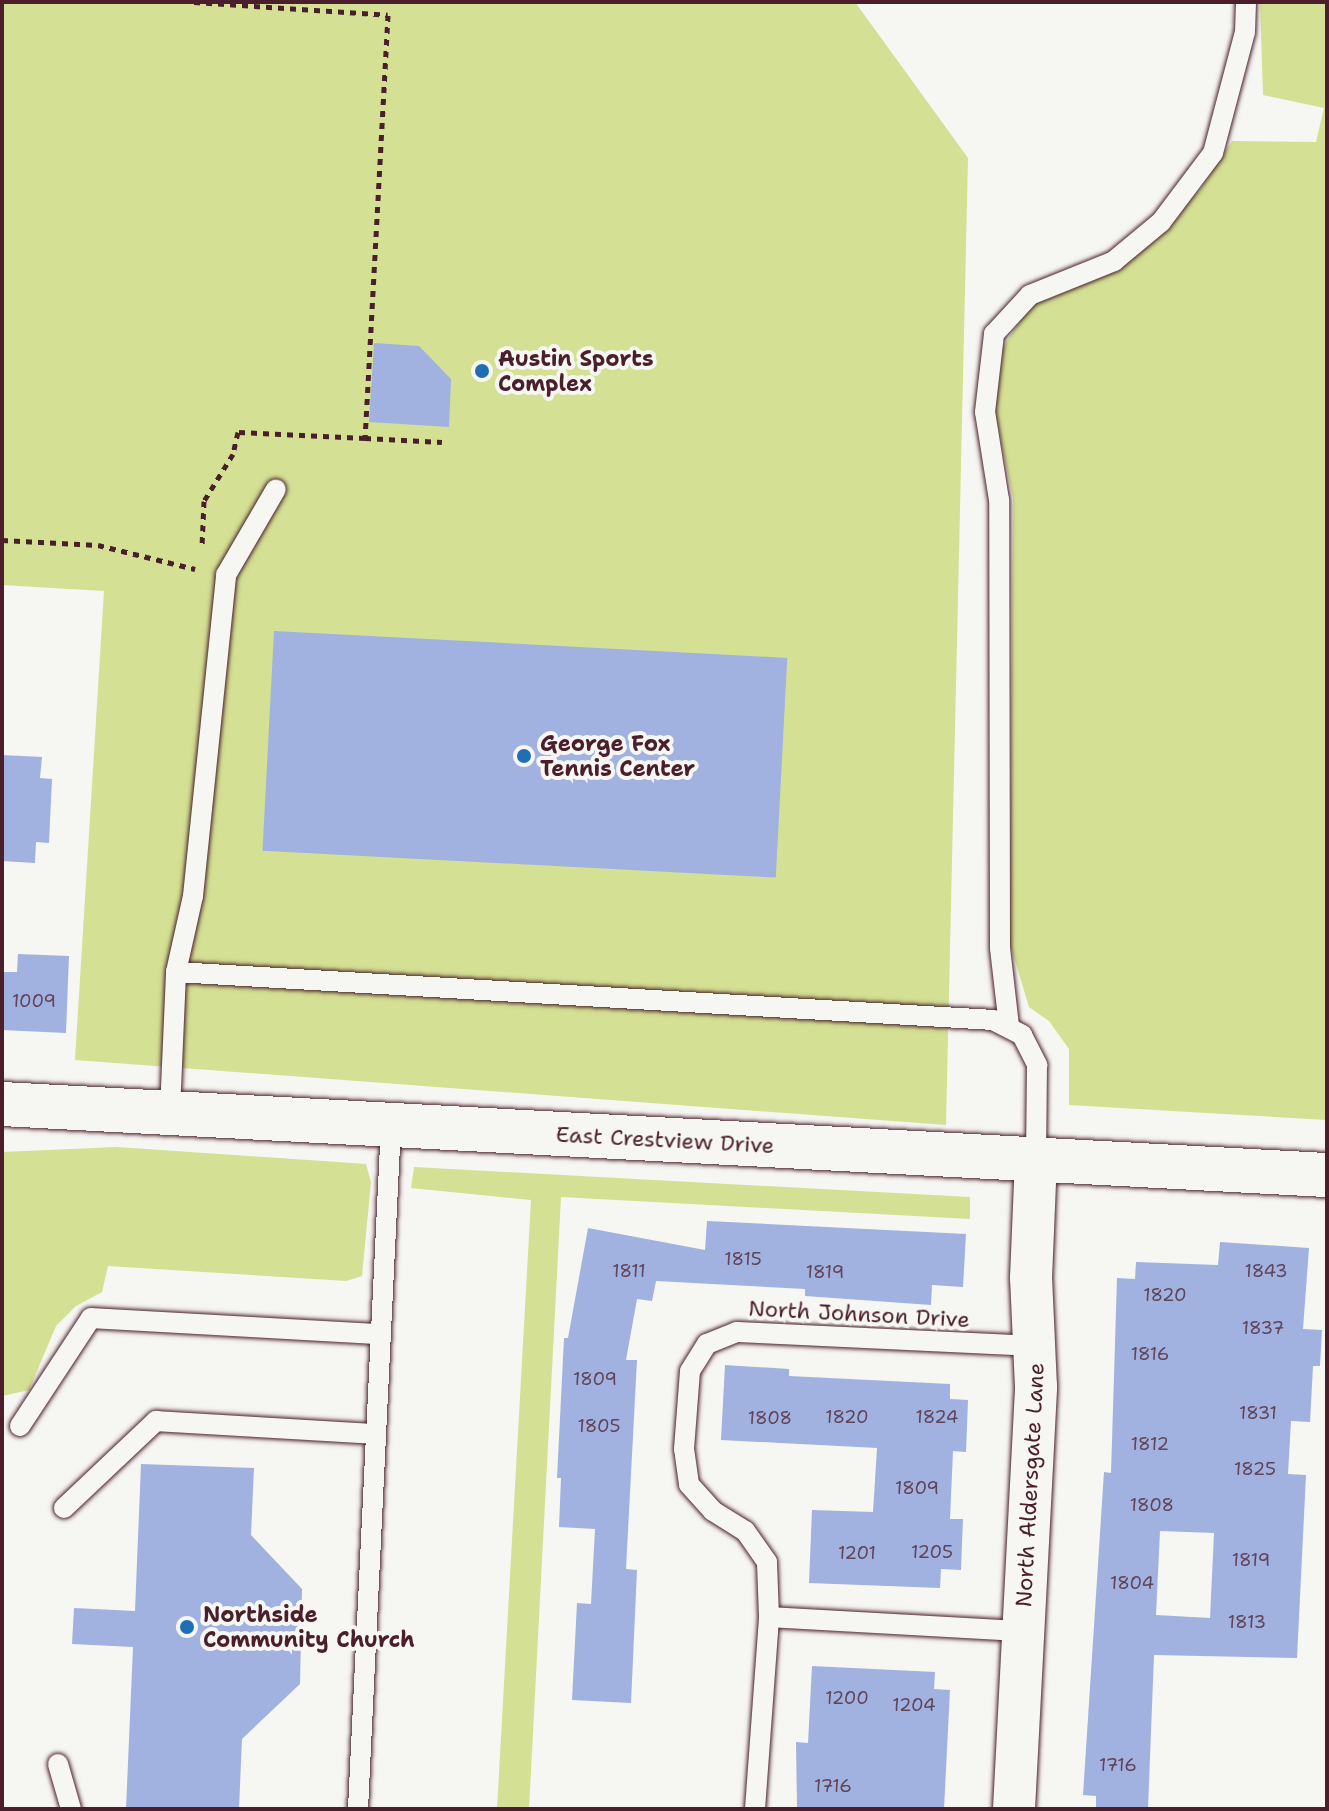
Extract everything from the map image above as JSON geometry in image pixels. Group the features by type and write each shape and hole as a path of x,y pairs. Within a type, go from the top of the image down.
{"street":[{"name":"East Crestview Drive","path":"2,1104 1327,1175"},
{"name":"North Aldersgate Lane","path":"1014,1809 1036,1346 1031,1278 1036,1161"}],"lane":[{"path":"1009,1026 1000,948 999,500 985,412 994,334 1030,295 1114,261 1161,222 1196,176 1213,153 1245,32 1246,2"},
{"path":"170,1111 176,972 193,896 226,575 276,489"},
{"path":"176,972 993,1020 1022,1035 1037,1065 1036,1161"},
{"path":"358,1809 391,1124"},
{"path":"20,1426 91,1318 380,1334"},
{"name":"North Johnson Drive","path":"755,1809 769,1617 767,1562 745,1531 713,1511 689,1484 684,1449 690,1371 707,1344 737,1332 1036,1346"},
{"path":"64,1508 156,1421 376,1434"},
{"path":"769,1617 1023,1631"},
{"path":"58,1764 71,1809"}],"path":[{"path":"194,2 388,15 365,438"},
{"path":"202,547 204,501 233,454 238,432 442,442"},
{"path":"2,540 98,545 195,569"}],"green space":[{"name":"Austin Sports Complex","path":"2,2 855,2 968,158 946,1125 75,1060 104,591 2,585"},
{"path":"1260,2 1327,2 1327,1120 1069,1105 1069,1049 1049,1021 1029,1007 1010,944 1013,499 995,411 1001,350 1032,303 1123,265 1201,189 1232,141 1316,142 1324,108 1263,95"},
{"path":"117,1147 366,1164 371,1182 362,1276 346,1281 108,1266 102,1292 76,1306 56,1326 29,1390 2,1396 2,1152"},
{"path":"414,1167 970,1197 970,1219 561,1197 529,1809 497,1809 531,1200 411,1188"}],"building":[{"path":"374,343 419,346 451,379 449,427 369,422"},
{"name":"George Fox Tennis Center","path":"274,631 787,658 776,878 262,851"},
{"path":"2,755 42,757 40,778 52,779 49,843 36,842 35,863 2,861"},
{"path":"18,954 69,956 66,1033 2,1030 2,972 17,972"},
{"path":"707,1221 966,1234 963,1287 932,1285 931,1305 805,1296 805,1289 656,1281 652,1301 637,1299 626,1360 637,1360 626,1569 637,1570 631,1703 572,1700 577,1603 591,1604 595,1529 559,1527 561,1478 557,1478 564,1338 568,1338 588,1228 705,1250"},
{"path":"1220,1242 1309,1248 1303,1329 1322,1330 1320,1366 1313,1366 1310,1422 1291,1421 1288,1474 1306,1475 1297,1658 1154,1655 1148,1809 1096,1809 1096,1796 1083,1795 1104,1472 1111,1473 1117,1278 1135,1279 1136,1262 1218,1265","holes":["1160,1531 1214,1533 1210,1618 1156,1615"]},
{"path":"725,1365 789,1369 789,1376 950,1384 950,1399 968,1400 966,1452 953,1451 950,1519 963,1519 961,1570 941,1569 940,1588 809,1583 812,1510 873,1512 877,1448 721,1440"},
{"name":"Northside Community Church","path":"141,1464 254,1468 251,1535 302,1589 300,1684 242,1739 239,1809 126,1809 133,1647 72,1644 74,1608 135,1611"},
{"path":"812,1666 935,1672 934,1689 950,1690 944,1809 797,1809 796,1742 808,1743"}],"place":[{"name":"Austin Sports Complex","path":"482,371"},
{"name":"George Fox Tennis Center","path":"524,756"},
{"name":"Northside Community Church","path":"187,1627"}]}
